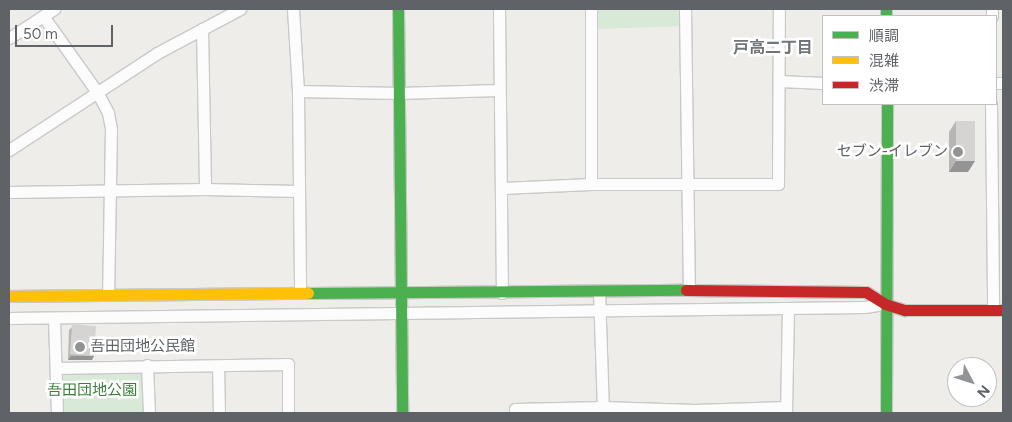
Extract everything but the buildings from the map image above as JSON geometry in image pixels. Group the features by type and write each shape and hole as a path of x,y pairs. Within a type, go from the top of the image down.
{"street":[{"path":"9,38 54,9"},
{"path":"9,150 157,53 240,9"},
{"path":"293,9 298,91 297,191 300,292"},
{"path":"398,9 402,413"},
{"path":"499,9 498,90 502,188 502,293"},
{"path":"591,9 592,184"},
{"path":"685,9 688,290"},
{"path":"502,188 592,184 778,184 779,9"},
{"path":"43,16 97,92 108,113 111,128 108,295"},
{"path":"202,29 206,189"},
{"path":"779,81 822,83"},
{"path":"298,91 399,93 498,90"},
{"path":"886,413 887,105"},
{"path":"9,296 688,290 866,292 885,304 906,310 998,310 990,193 991,105"},
{"path":"9,192 206,189 297,191"},
{"path":"990,193 1003,193"},
{"path":"600,291 603,410"},
{"path":"9,318 865,307 885,304"},
{"path":"515,413 515,409 694,412 786,410 788,308"},
{"path":"54,318 57,413"},
{"path":"56,368 288,364 288,413"},
{"path":"147,365 149,413"},
{"path":"218,366 219,413"}],"green space":[{"path":"596,9 685,9 685,26 596,29"},
{"name":"吾田団地公園","path":"60,368 144,369 143,413 59,413"}],"traffic: fast":[{"path":"398,9 402,413"},
{"path":"886,9 886,15"},
{"path":"886,413 887,105"},
{"path":"308,293 686,290"}],"traffic: slow":[{"path":"9,296 308,293"}],"traffic: jam":[{"path":"686,290 866,292 885,304 905,310 1003,310"}],"place":[{"name":"セブン-イレブン","path":"958,152"},
{"name":"吾田団地公民館","path":"80,347"}],"district":[{"name":"戸高二丁目","path":"773,48"}]}
